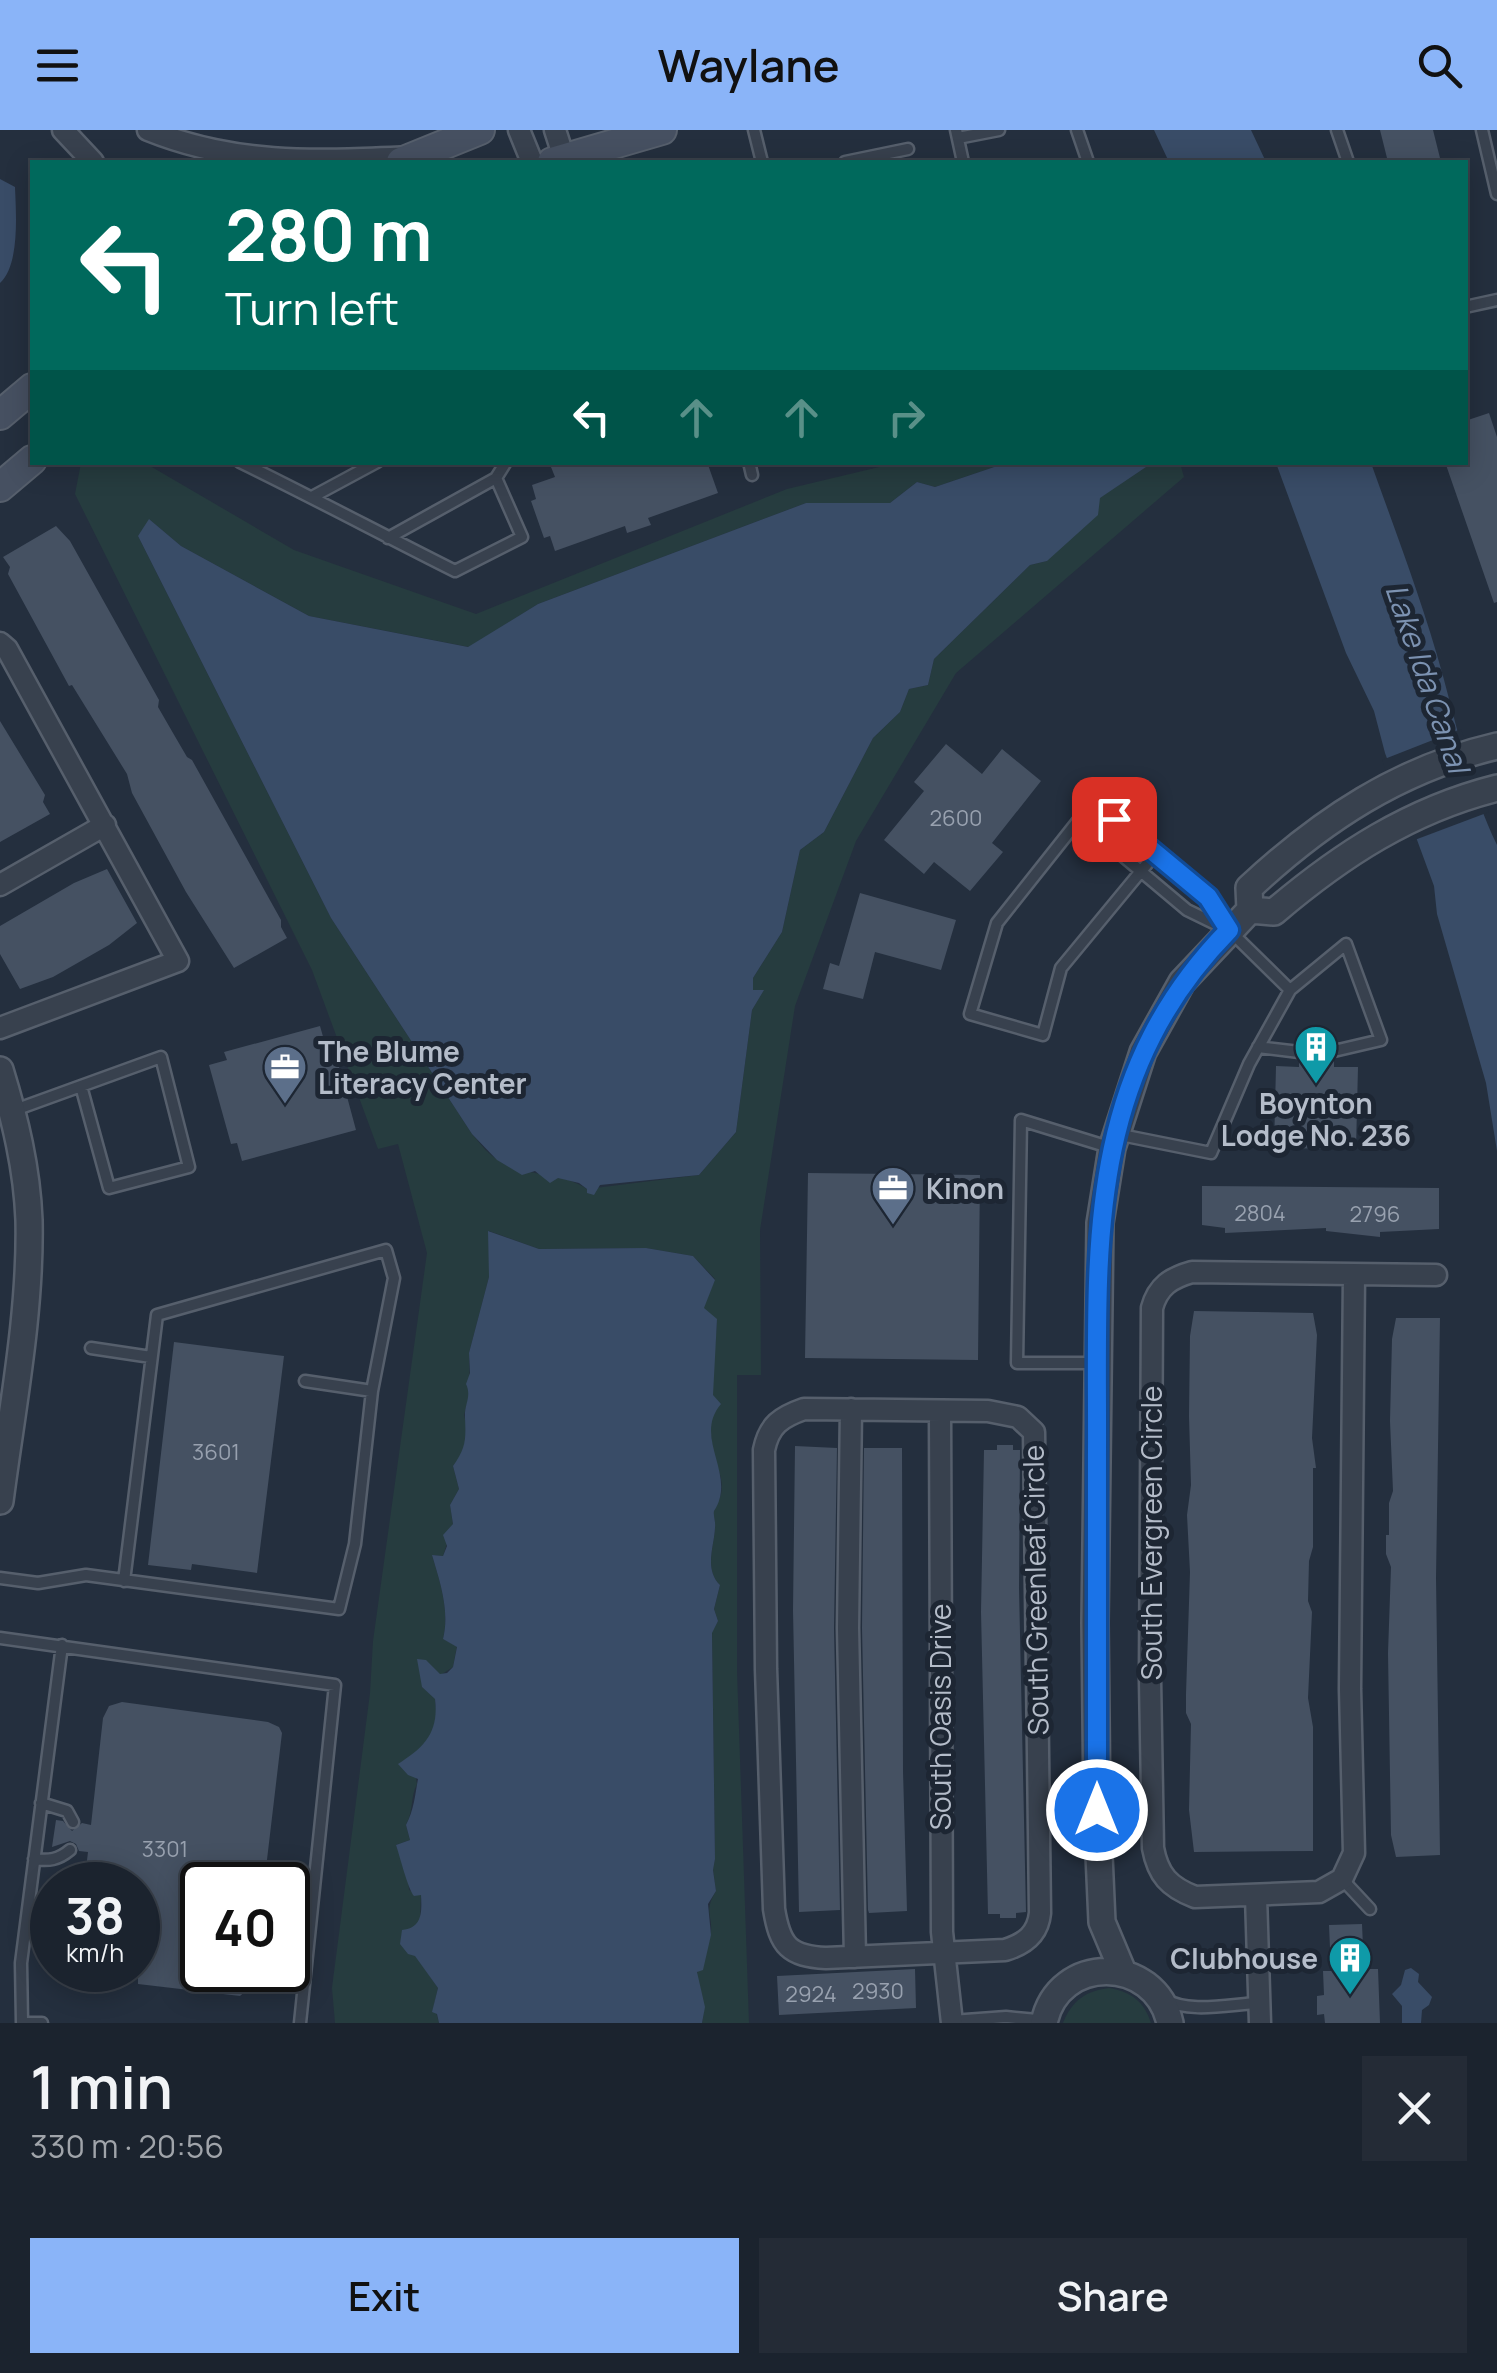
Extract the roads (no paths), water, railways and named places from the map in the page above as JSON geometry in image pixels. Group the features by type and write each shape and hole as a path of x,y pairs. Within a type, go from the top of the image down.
{"main road":[{"path":"407,160 480,130"},
{"path":"564,160 662,130"},
{"path":"0,416 30,390"},
{"path":"0,487 30,462"}],"street":[{"path":"63,130 91,160"},
{"path":"148,130 193,147 290,160"},
{"path":"519,130 531,160"},
{"path":"555,130 561,160"},
{"path":"0,643 7,649 178,960 0,1028"},
{"path":"1250,910 1249,888 1290,850 1364,797 1410,774 1496,747"},
{"path":"1123,1972 1102,1922 1095,1624 1097,1363 1100,1224 1114,1141 1135,1070 1171,999 1195,964 1250,910 1274,912 1378,834 1441,805 1497,788"},
{"path":"0,885 105,825"},
{"path":"0,1070 6,1113 27,1192 28,1259 0,1501"},
{"name":"South Evergreen Circle","path":"1342,1878 1319,1892 1194,1897 1163,1878 1156,1865 1150,1680 1152,1308 1155,1295 1164,1284 1192,1272 1436,1275"},
{"path":"1342,1878 1354,1854 1350,1631 1354,1275"},
{"name":"South Greenleaf Circle","path":"804,1409 940,1410 1008,1413 1034,1432 1039,1924 1019,1946 1005,1950 802,1957 781,1938 776,1922 766,1649 767,1435 786,1415 804,1409"},
{"path":"850,1409 848,1628 856,1957"},
{"name":"South Oasis Drive","path":"940,1410 942,1932 952,2022"},
{"path":"1256,1896 1260,2013"},
{"path":"1082,1974 1102,1922"},
{"path":"1039,2019 1065,1985 1082,1974 1102,1970 1123,1972 1143,1980 1158,1996 1170,2023"}],"lane":[{"path":"754,130 762,160"},
{"path":"963,160 957,134 998,130"},
{"path":"1077,130 1087,160"},
{"path":"1338,130 1347,160"},
{"path":"1482,130 1497,194"},
{"path":"855,160 908,149"},
{"path":"1468,306 1497,300"},
{"path":"246,465 454,571 522,536 496,478"},
{"path":"312,497 371,465"},
{"path":"388,538 496,478 504,465"},
{"path":"750,465 752,476"},
{"path":"1156,852 1061,968 1043,1035 970,1014 997,923 1094,802 1156,852 1208,897 1229,930 1290,990"},
{"path":"1081,821 1193,914 1229,930"},
{"path":"1097,1363 1017,1362 1021,1120 1114,1141 1211,1153 1258,1047 1290,990 1346,944 1381,1040 1334,1051"},
{"path":"1258,1047 1300,1052"},
{"path":"6,1113 80,1086 161,1057 189,1168 109,1188 80,1086"},
{"path":"0,1578 38,1582 86,1576 124,1581 339,1609 355,1544 372,1391 394,1278 386,1250 157,1316 124,1581"},
{"path":"91,1348 151,1357"},
{"path":"305,1381 372,1391"},
{"path":"0,1638 335,1684 300,2023"},
{"path":"42,2023 23,2022 21,1964 62,1645"},
{"path":"41,1804 67,1811 74,1822"},
{"path":"34,1859 49,1861 70,1850"},
{"path":"1342,1878 1370,1910"},
{"path":"1158,1996 1173,2004 1260,2013"},
{"path":"952,2022 1006,2017 1039,2019"}],"water":[{"path":"1154,130 1251,130 1265,160 1168,160"},
{"path":"0,179 15,187 16,224 11,264 0,283"},
{"path":"1000,465 1149,465 1100,498 1098,515 1047,561 1030,565 934,659 928,685 909,689 900,712 873,738 824,832 800,850 782,932 753,978 753,990 764,990 752,1010 736,1132 699,1175 600,1185 594,1195 579,1183 558,1178 550,1183 535,1171 522,1175 497,1160 472,1134 331,918 138,536 149,519 181,546 309,616 468,647 538,604 806,503 890,503 917,482 935,487"},
{"name":"Lake Ida Canal","path":"1277,465 1372,465 1427,622 1472,783 1497,845 1497,1151 1486,1083 1437,914 1434,886 1385,753 1374,711 1346,653"},
{"path":"488,1231 539,1249 646,1248 693,1256 715,1280 704,1308 717,1319 713,1395 721,1404 711,1430 721,1484 714,1511 711,1558 712,1572 720,1585 714,1609 718,1621 712,1633 716,1891 708,1904 711,1935 703,1970 697,1972 705,2007 702,2023 439,2023 437,2014 432,2012 438,1988 415,1956 400,1944 402,1930 414,1926 419,1919 421,1895 414,1896 412,1892 396,1845 410,1840 406,1825 418,1779 398,1764 423,1745 435,1721 435,1699 422,1687 417,1659 426,1660 440,1674 447,1673 453,1667 457,1647 443,1639 445,1607 432,1555 443,1556 447,1546 443,1535 453,1524 450,1505 459,1489 453,1466 464,1443 469,1353 489,1277"},
{"path":"1411,1968 1432,1997 1422,2010 1421,2023 1402,2023 1402,2006 1392,1994 1401,1985 1405,1970"}],"place":[{"name":"Boynton Lodge No. 236","path":"1316,1085"},
{"name":"The Blume Literacy Center","path":"285,1105"},
{"name":"Kinon","path":"893,1226"},
{"name":"Clubhouse","path":"1350,1996"}]}
